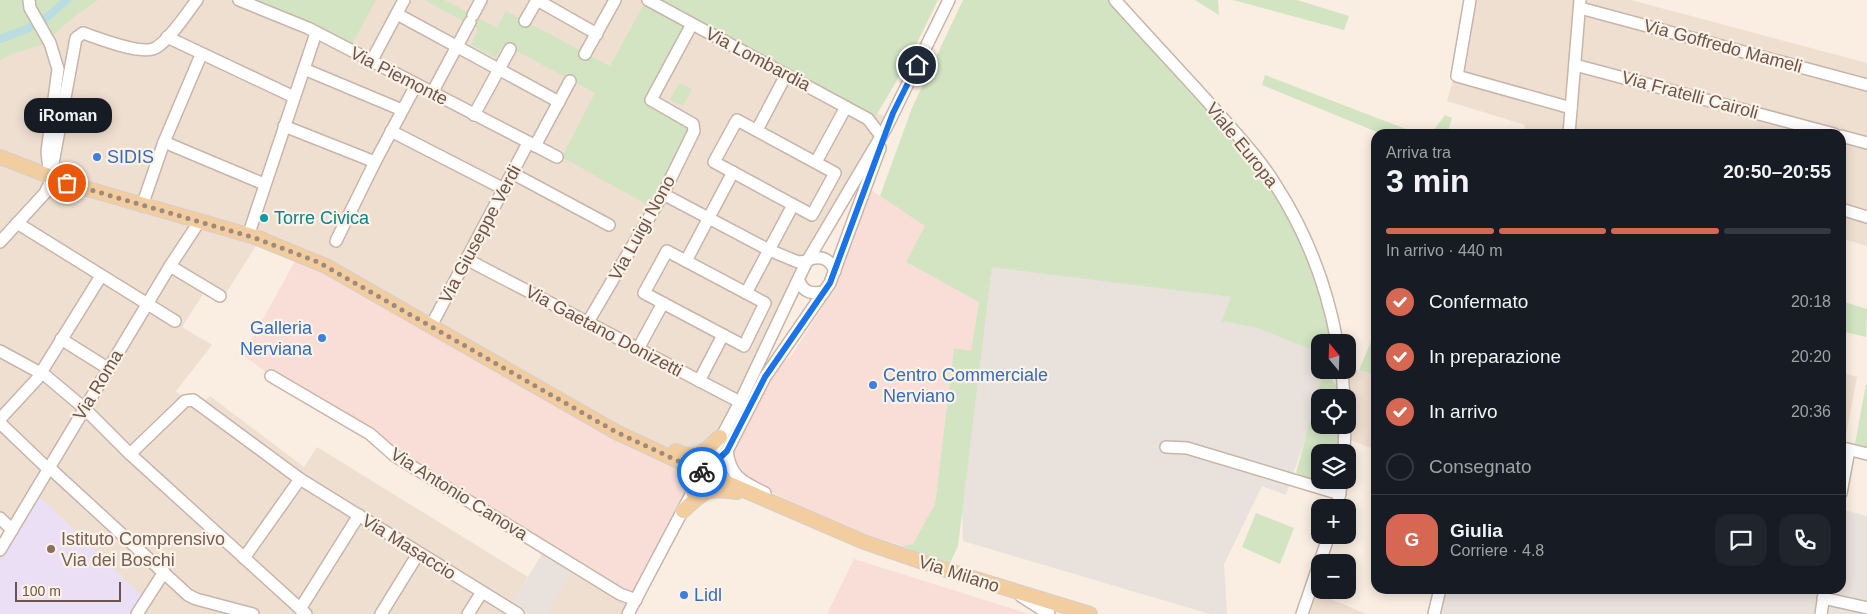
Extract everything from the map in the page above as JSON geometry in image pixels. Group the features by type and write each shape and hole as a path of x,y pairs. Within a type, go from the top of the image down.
{"main road":[{"name":"Via Milano","path":"0,157 50,178 251,236 326,266 433,323 620,427 650,446"},
{"name":"Via Milano","path":"433,323 616,432 650,446 704,473 864,542 936,567 1090,614"},
{"path":"620,427 646,436 688,456 699,454 720,437"},
{"path":"678,460 692,475 694,483 693,492"},
{"path":"683,511 703,492 715,490 755,495"}],"street":[{"path":"0,242 49,185 78,35 83,33 147,51 158,47 197,0"},
{"name":"Via Piemonte","path":"239,0 316,33 557,157"},
{"path":"372,62 404,0"},
{"path":"432,93 481,0"},
{"path":"525,22 537,0 597,34"},
{"path":"585,54 615,0"},
{"name":"Via Lombardia","path":"648,0 868,119 886,125"},
{"path":"632,607 704,473 720,437 740,402 809,260 886,125 948,0"},
{"name":"Viale Europa","path":"1115,0 1242,140 1275,183 1295,218 1315,264 1327,298 1335,334"},
{"path":"1470,0 1457,76 1571,108"},
{"path":"29,4 55,55 58,73 47,152 50,178"},
{"path":"1570,129 1580,4"},
{"name":"Via Goffredo Mameli","path":"1580,4 1867,85"},
{"path":"397,14 559,102"},
{"name":"Via Luigi Nono","path":"588,322 663,194 694,132 692,124 651,100 692,24"},
{"path":"251,236 264,184 316,33"},
{"path":"167,37 201,55 294,97"},
{"path":"474,115 510,49"},
{"path":"142,206 164,142 201,55"},
{"name":"Via Fratelli Cairoli","path":"1575,65 1815,129"},
{"path":"304,69 402,110"},
{"path":"756,130 786,75"},
{"name":"Via Giuseppe Verdi","path":"433,323 468,260 512,173 559,102 570,81"},
{"path":"336,241 416,85"},
{"path":"816,162 846,107"},
{"path":"737,120 816,162 835,173 812,215 714,162 737,120"},
{"path":"704,473 727,451 765,377 824,292 835,272 886,125"},
{"path":"284,126 375,162"},
{"path":"392,131 504,189"},
{"path":"1846,137 1867,142"},
{"path":"164,142 264,184"},
{"path":"686,261 733,172"},
{"path":"512,173 609,225"},
{"path":"663,194 769,250 792,260 798,262 817,256 825,258 835,272"},
{"path":"746,293 793,205"},
{"path":"1846,211 1867,217"},
{"name":"Via Roma","path":"0,550 170,266 200,222"},
{"path":"17,223 174,321"},
{"path":"667,251 746,293 766,303 744,346 644,293 667,251"},
{"name":"Via Gaetano Donizetti","path":"468,260 740,402"},
{"path":"792,260 797,265 801,286 806,292 814,294 824,292"},
{"path":"170,266 220,296"},
{"path":"0,419 40,374 101,276"},
{"path":"638,349 663,303"},
{"path":"699,381 723,335"},
{"path":"61,339 109,369"},
{"path":"0,351 46,376 84,408 130,454 303,611 359,515"},
{"name":"Via Antonio Canova","path":"271,376 370,434 395,456 622,596 632,607"},
{"name":"Via Masaccio","path":"130,454 185,401 192,399 300,479 418,554 518,614"},
{"path":"0,423 188,594 196,599 232,612 254,614"},
{"path":"1166,447 1186,448 1340,494"},
{"path":"1846,449 1867,454"},
{"name":"Via Milano","path":"727,451 728,464 738,478 830,528"},
{"path":"244,558 300,479"},
{"path":"1339,499 1341,489"},
{"path":"0,518 12,530"},
{"path":"1302,614 1326,544"},
{"path":"381,614 418,554"},
{"path":"137,614 164,572"},
{"path":"468,614 482,592"},
{"path":"1016,592 1048,614"},
{"path":"1434,614 1439,594"},
{"path":"1821,614 1824,594"},
{"path":"1827,594 1867,608"}],"shaded area":[{"path":"94,0 659,0 866,111 889,117 703,470 650,445 621,426 334,262 313,252 260,238 0,155 0,57"},
{"path":"1468,0 1631,0 1867,63 1867,246 1846,240 1846,129 1524,129 1525,125 1447,101 1454,77"},
{"path":"0,158 49,179 48,185 0,241"},
{"path":"51,180 197,223 12,527 0,516 0,245"},
{"path":"871,190 926,226 906,262 979,301 971,352 954,348 935,504 913,544 902,546 868,535 812,512 742,478 737,474 732,453 777,368 792,355 822,308 840,274"},
{"path":"201,224 259,241 221,301 205,291 182,327 212,345 176,391 182,397 191,393 206,400 210,396 304,467 317,447 528,577 510,607 520,614 0,614 0,553"},
{"path":"299,254 704,473 636,600 271,376 243,355"},
{"path":"992,266 1231,297 1223,321 1257,325 1311,346 1311,379 1326,379 1322,389 1311,389 1311,422 1286,495 1262,486 1224,564 1227,614 1210,614 963,541 962,511"},
{"path":"1356,370 1371,374 1371,448 1348,439 1348,434 1356,434 1356,389 1348,389 1348,379 1356,379"},
{"path":"1846,374 1857,377 1846,435"},
{"name":"Istituto Comprensivo Via dei Boschi","path":"39,496 141,595 130,614 0,614 0,561"},
{"path":"1846,510 1867,516 1867,614 1428,614 1433,594 1846,594"},
{"path":"545,549 574,567 545,614 520,614 510,607"},
{"path":"854,559 1029,614 827,614"},
{"path":"574,567 628,602 628,614 545,614"},
{"path":"1314,599 1331,599 1367,614 1310,614"}],"green space":[{"path":"0,0 98,0 77,14 43,44 0,60"},
{"path":"248,0 376,0 352,44"},
{"path":"424,0 445,0 497,28 506,11 610,66 645,2 690,25 649,102 689,126 691,131 653,208 562,157 595,93 504,44 496,58 471,45 478,29"},
{"path":"656,0 938,0 908,61 876,116 869,115"},
{"path":"963,0 1110,0 1257,165 1286,210 1305,247 1326,301 1332,334 1311,334 1311,349 1255,327 1222,321 1231,297 992,267 958,546 950,563 902,546 913,544 935,504 954,348 971,351 979,302 906,262 925,226 880,196 912,108"},
{"path":"1195,0 1218,0 1219,15"},
{"path":"1233,0 1297,0 1349,16 1344,30"},
{"path":"1265,75 1406,129 1371,130 1262,85"},
{"path":"679,83 692,89 683,106 670,100"},
{"path":"1445,115 1452,118 1449,129 1435,129"},
{"path":"1846,303 1867,309 1866,337 1846,332"},
{"path":"1371,342 1371,374 1359,370"},
{"path":"1322,379 1331,379 1339,389 1319,389"},
{"path":"1867,385 1867,447 1855,444"},
{"path":"1311,418 1311,434 1341,434 1341,444 1311,444 1311,479 1296,473"},
{"path":"1256,513 1294,528 1280,564 1242,547"}],"waterway":[{"path":"0,39 29,28 47,17 67,0"}],"way so far":[{"path":"67,183 255,238 318,262 616,432 650,446 702,472"}],"place":[{"name":"SIDIS","path":"97,157"},
{"name":"iRoman","path":"67,183"},
{"name":"Torre Civica","path":"264,218"},
{"name":"Galleria Nerviana","path":"322,338"},
{"name":"Centro Commerciale Nerviano","path":"873,385"},
{"name":"Istituto Comprensivo Via dei Boschi","path":"51,549"},
{"name":"Lidl","path":"684,595"}],"route":[{"path":"702,472 704,473 727,451 765,377 830,283 893,113 917,65"}]}
